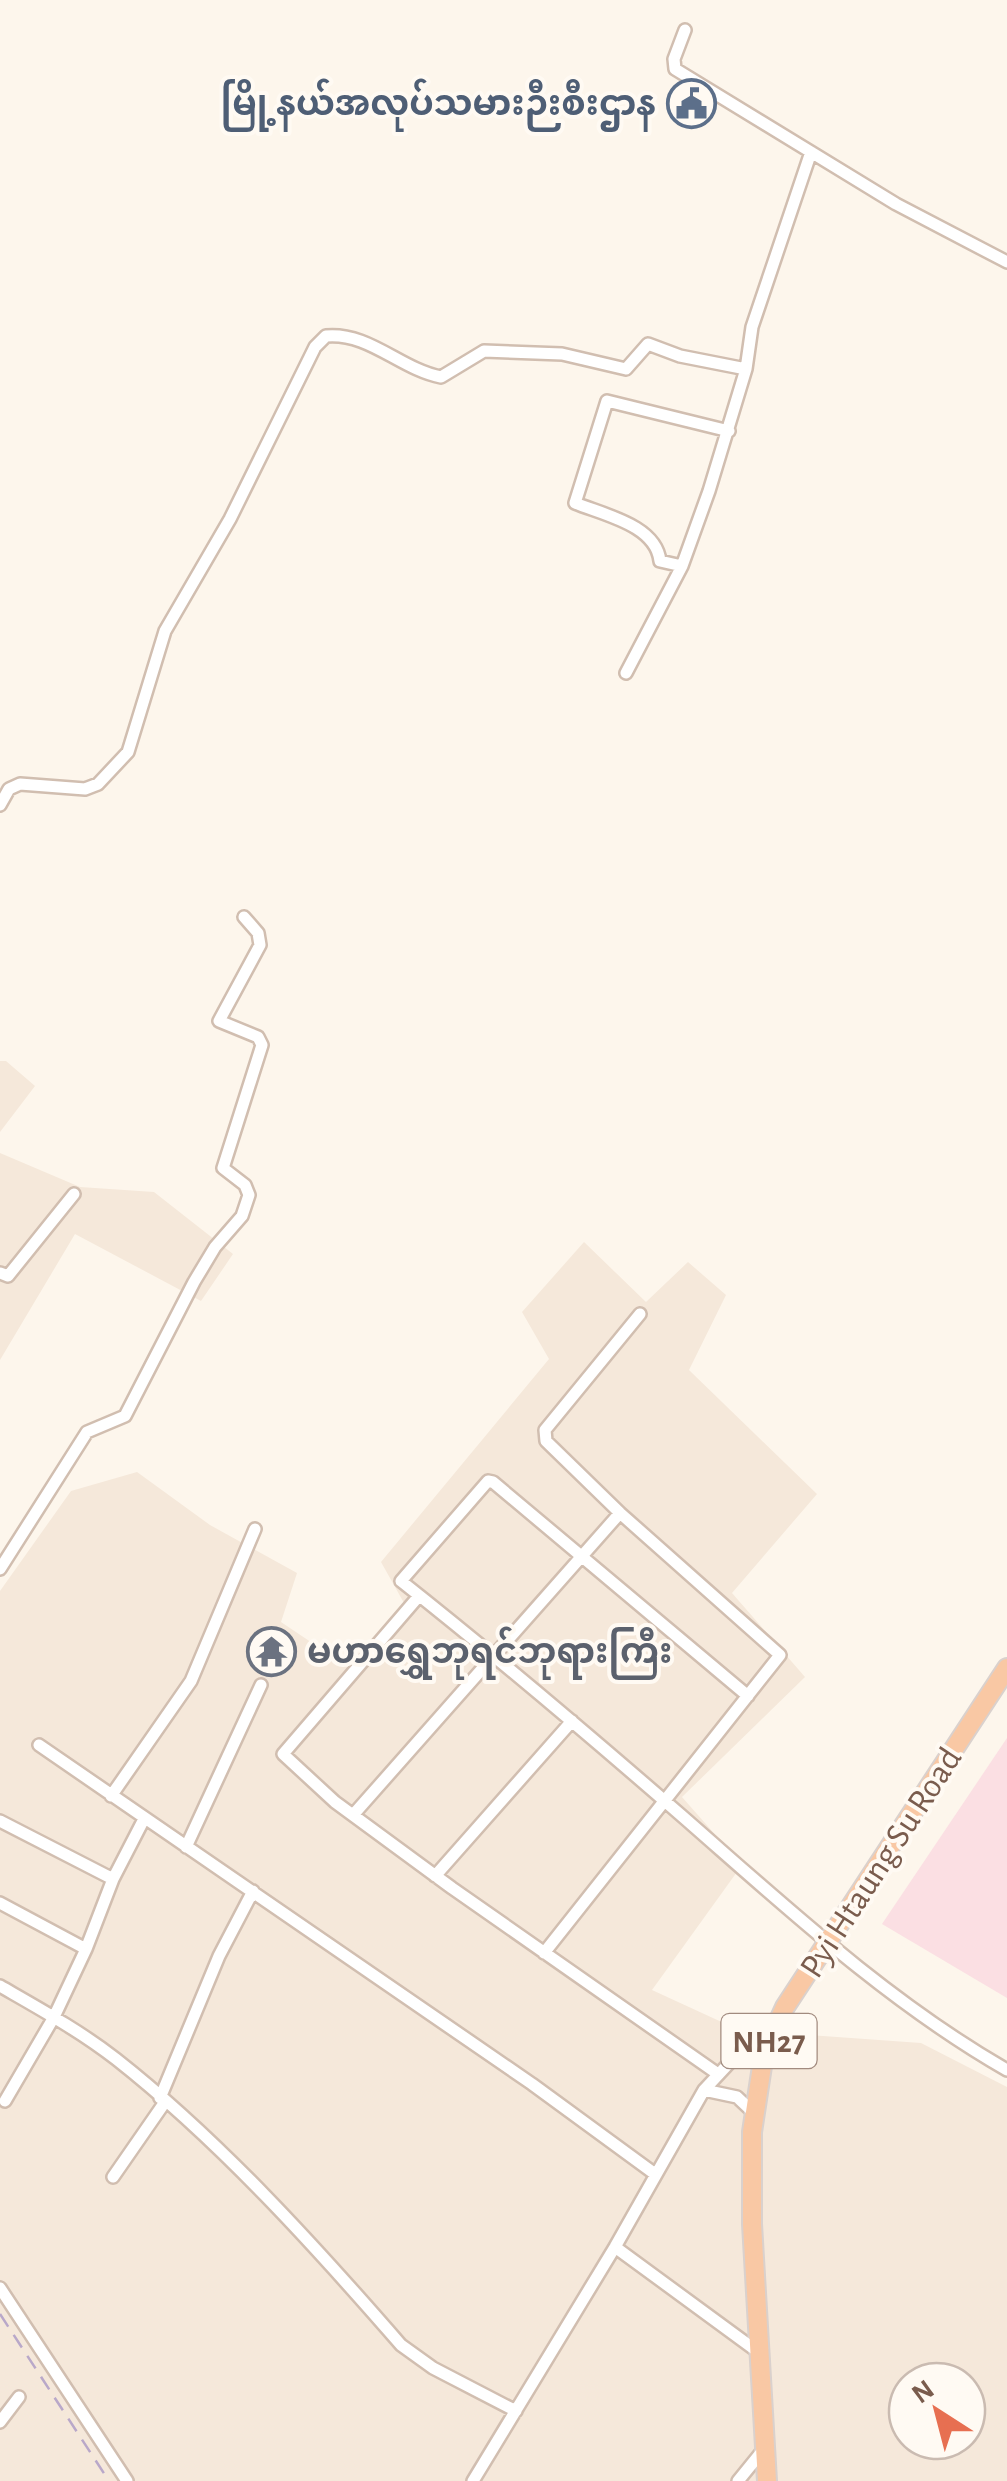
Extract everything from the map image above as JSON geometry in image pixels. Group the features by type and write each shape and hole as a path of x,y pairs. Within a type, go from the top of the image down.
{"highway":[{"name":"Pyi Htaung Su Road","path":"767,2481 752,2224 755,2114 764,2053 778,2022 828,1942 1007,1668"}],"street":[{"path":"685,30 674,59 675,69 896,204 1007,262"},
{"path":"626,673 682,566 729,431 746,369 752,327 811,152"},
{"path":"0,805 9,789 20,784 75,789 98,784 128,752 165,632 230,519 315,347 326,336 344,334 355,338 441,378 484,351 562,354 626,369 648,344 680,356 746,369"},
{"path":"682,566 660,561 658,549 644,532 575,503 608,400 729,431"},
{"path":"0,1569 87,1432 125,1416 194,1282 215,1247 242,1216 249,1195 245,1185 224,1168 262,1046 258,1037 220,1021 260,945 258,933 244,916"},
{"path":"0,1273 8,1276 74,1194"},
{"path":"544,1953 780,1654 620,1513 546,1441 545,1430 640,1314"},
{"path":"748,1696 488,1481 401,1581 572,1720 828,1942 956,2041 1007,2070"},
{"path":"353,1815 620,1513"},
{"path":"111,1796 191,1681 206,1653 255,1528"},
{"path":"419,1596 284,1754 353,1815 435,1876 718,2074"},
{"path":"186,1847 261,1685"},
{"path":"435,1876 572,1720"},
{"path":"39,1745 532,2084 655,2174"},
{"path":"6,2101 54,2017 86,1950 113,1879 144,1819"},
{"path":"0,1820 113,1879"},
{"path":"113,2177 162,2100 220,1956 253,1892"},
{"path":"0,1903 86,1950"},
{"path":"0,1986 116,2059 189,2122 401,2345 433,2368 516,2410"},
{"path":"473,2481 615,2248 704,2090 778,2022"},
{"path":"704,2090 737,2097 755,2114"},
{"path":"615,2248 761,2354"},
{"path":"0,2288 127,2481"},
{"path":"0,2422 19,2397"},
{"path":"738,2481 765,2448"}],"shaded area":[{"path":"0,1061 6,1061 35,1086 0,1132"},
{"path":"0,1153 80,1187 154,1192 233,1254 201,1301 75,1234 0,1360"},
{"path":"584,1242 646,1302 688,1262 726,1295 689,1370 817,1494 732,1593 805,1677 682,1797 742,1865 652,1990 739,2030 921,2043 1007,2087 1007,2481 0,2481 0,1591 71,1491 137,1472 210,1525 297,1573 281,1622 348,1667 404,1603 381,1562 549,1359 522,1312"},
{"path":"1007,1738 1007,1998 882,1924"}],"railway":[{"path":"0,2314 109,2481"}],"place":[{"name":"မြို့နယ်အလုပ်သမားဉီးစီးဌာန","path":"691,103"},
{"name":"မဟာရွှေဘုရင်ဘုရားကြီး","path":"272,1651"}]}
